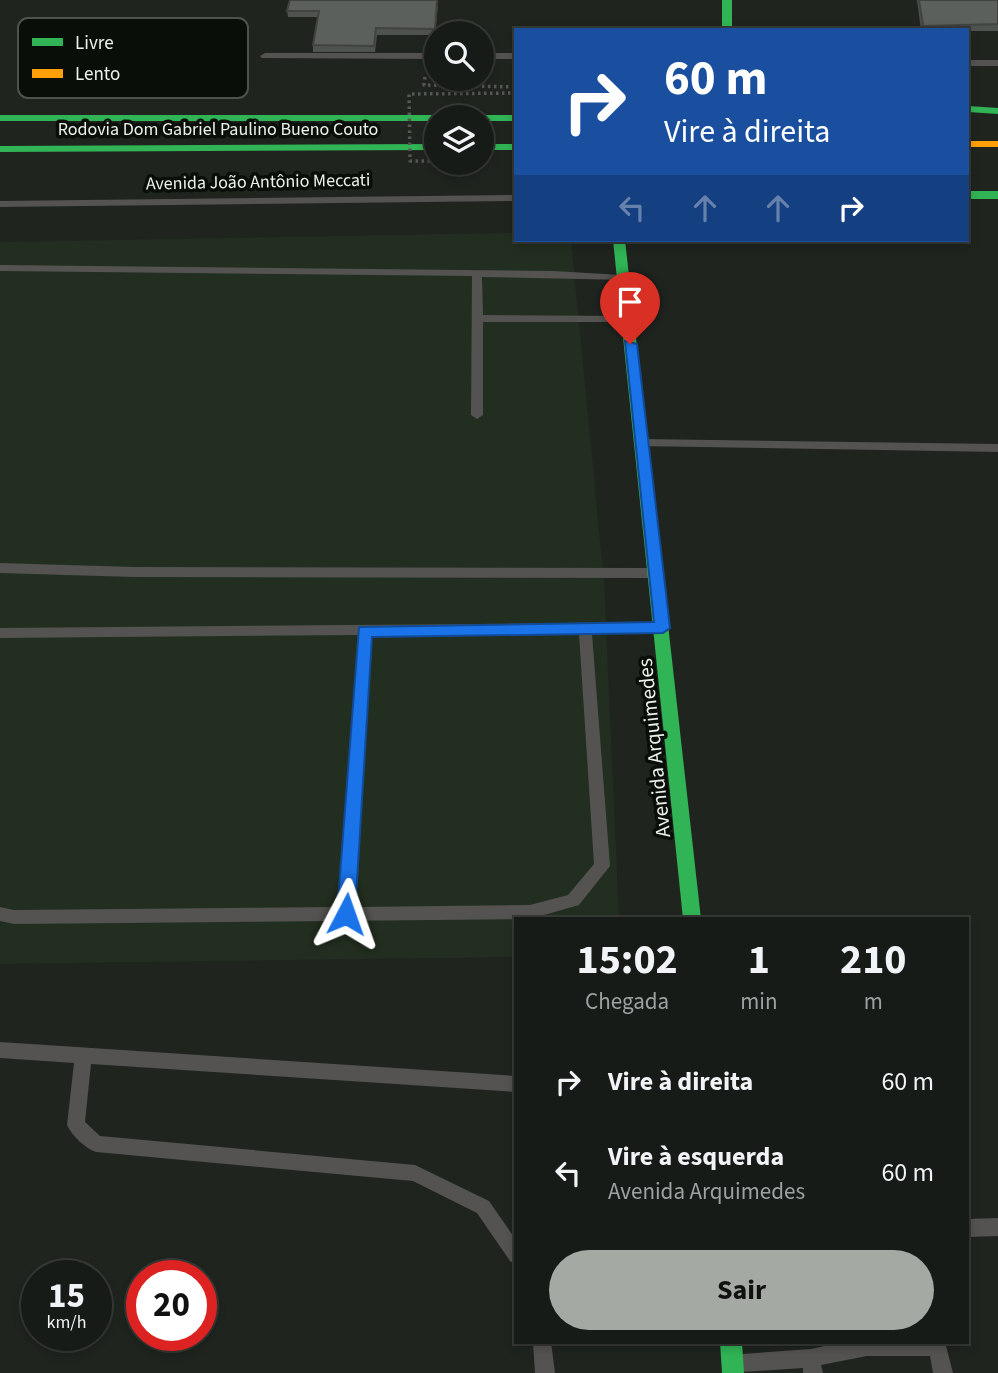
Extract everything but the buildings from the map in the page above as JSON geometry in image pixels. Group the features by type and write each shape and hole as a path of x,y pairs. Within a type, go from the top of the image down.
{"main road":[{"path":"727,0 727,28"},
{"path":"969,109 998,113"},
{"path":"969,116 998,113"},
{"name":"Rodovia Dom Gabriel Paulino Bueno Couto","path":"0,118 424,118"},
{"path":"494,118 514,118"},
{"path":"969,144 998,144"},
{"name":"Rodovia Dom Gabriel Paulino Bueno Couto","path":"0,149 424,147"},
{"path":"494,147 514,147"},
{"path":"969,195 998,195"},
{"name":"Avenida Arquimedes","path":"619,242 663,628 692,917"},
{"path":"731,1344 733,1369"}],"lane":[{"path":"265,56 424,56"},
{"path":"494,56 514,56"},
{"path":"969,63 998,63"},
{"name":"Avenida João Antônio Meccati","path":"0,204 514,198"},
{"path":"0,268 477,273 622,278"},
{"path":"477,273 477,415"},
{"path":"476,318 627,318"},
{"path":"642,443 998,448"},
{"path":"0,568 148,572 656,573"},
{"path":"0,914 14,917 530,912 573,900 602,866 585,628"},
{"path":"0,633 663,628"},
{"path":"346,914 365,631"},
{"path":"0,1050 514,1084"},
{"path":"83,1055 76,1125 96,1144 415,1173 483,1207 514,1252"},
{"path":"969,1228 998,1227"},
{"path":"542,1344 545,1373"},
{"path":"733,1369 812,1366 867,1347 937,1344 943,1373"}],"path":[{"path":"494,87 514,87"},
{"path":"424,161 410,161 409,94 514,93"}],"shaded area":[{"path":"514,233 514,242 571,242 604,581 619,917 514,917 514,957 0,964 0,242"}],"traffic: fast":[{"path":"727,0 727,28"},
{"path":"969,109 998,111"},
{"path":"0,118 424,118"},
{"path":"494,118 514,118"},
{"path":"0,149 424,147"},
{"path":"494,147 514,147"},
{"path":"969,195 998,195"},
{"path":"619,242 692,917"},
{"path":"731,1344 733,1373"}],"traffic: slow":[{"path":"969,144 998,144"}],"route":[{"path":"346,914 365,631 442,628 663,628 630,344"}]}
